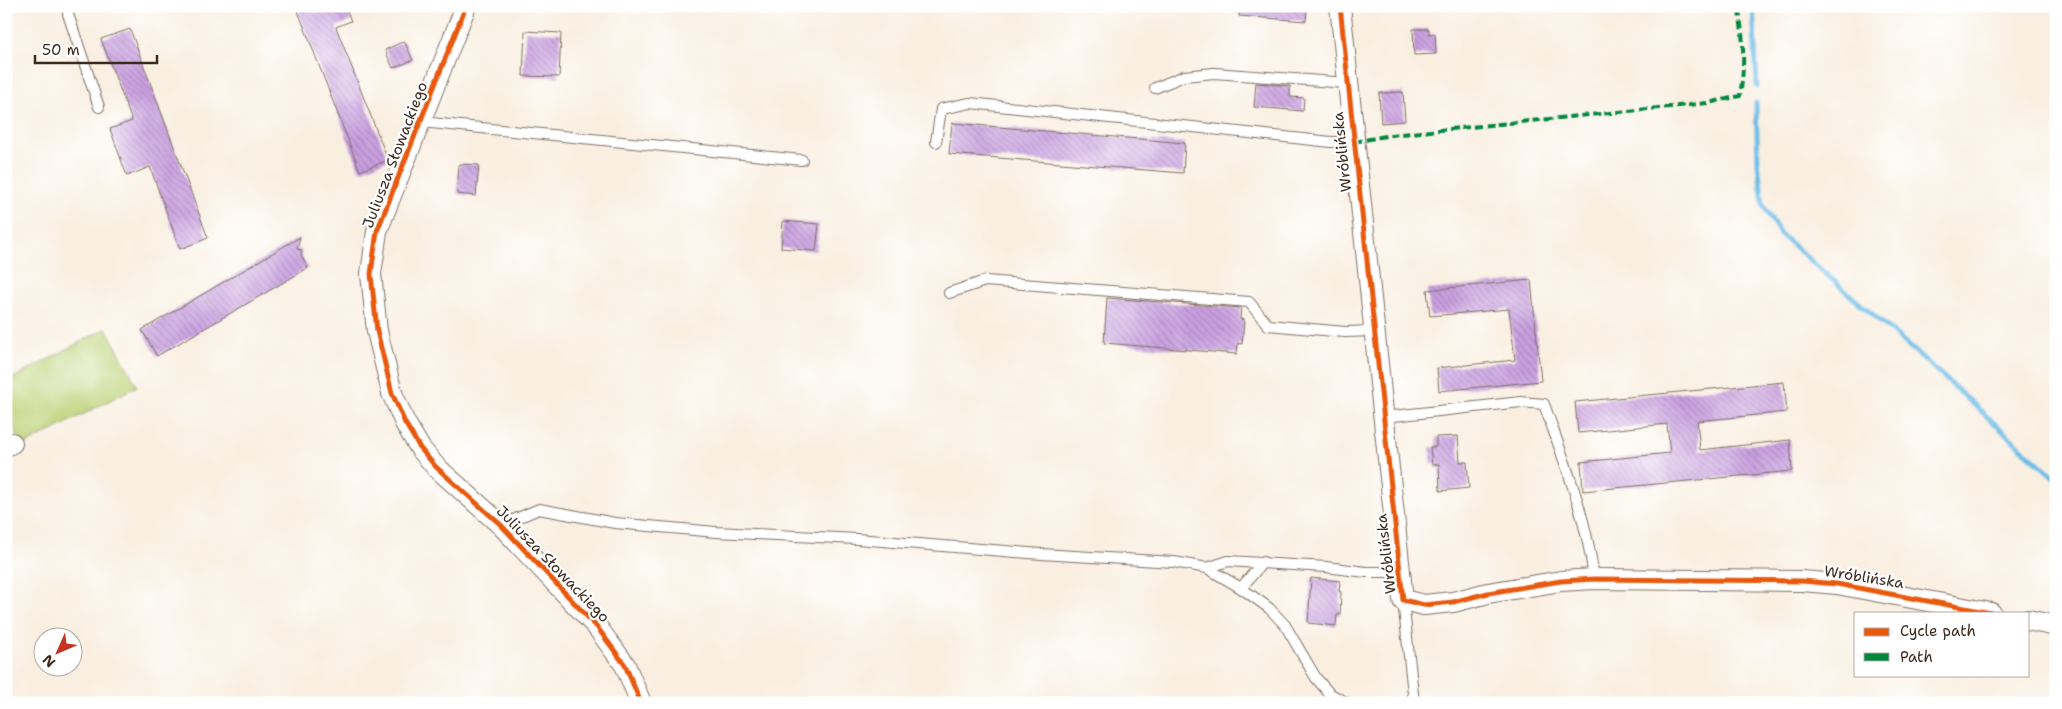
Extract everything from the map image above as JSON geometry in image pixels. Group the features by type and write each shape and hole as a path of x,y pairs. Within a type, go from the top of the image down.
{"street":[{"name":"Juliusza Słowackiego","path":"466,6 377,231 371,274 377,330 392,392 405,423 420,448 436,466 501,525 598,627 625,665 641,703"},
{"name":"Wróblińska","path":"1340,6 1403,600 1424,606 1453,602 1488,593 1561,581 1594,578 1792,581 1836,584 1986,612"},
{"path":"2030,620 2056,626"}],"lane":[{"path":"68,6 68,14 98,107"},
{"path":"1155,88 1184,76 1214,73 1347,83"},
{"path":"936,142 941,109 970,103 1323,142 1354,142"},
{"path":"421,122 802,160"},
{"path":"949,293 985,281 1249,302 1268,325 1345,332 1375,331"},
{"path":"1384,417 1522,402 1544,404 1580,505 1588,538 1594,578"},
{"path":"501,525 539,509 615,523 716,532 857,539 1041,554 1174,562 1207,568 1241,588 1269,608 1285,625 1316,678 1329,693 1347,703"},
{"path":"1207,568 1228,561 1263,562 1366,572 1400,572"},
{"path":"1241,588 1263,562"},
{"path":"1403,600 1414,703"}],"green space":[{"path":"106,328 137,386 23,446 6,413 6,382"}],"building":[{"path":"296,6 345,6 351,21 336,27 388,160 360,171"},
{"path":"1240,6 1307,6 1306,21 1239,16"},
{"path":"130,29 208,238 180,249 150,167 127,176 110,129 132,121 101,39"},
{"path":"1413,29 1429,29 1429,34 1435,34 1436,54 1414,55"},
{"path":"525,31 561,33 559,77 523,76"},
{"path":"404,41 413,60 393,68 385,50"},
{"path":"1256,83 1290,86 1290,97 1304,98 1303,111 1254,107"},
{"path":"1403,92 1405,121 1381,123 1379,93"},
{"path":"952,123 1185,143 1183,173 949,154"},
{"path":"459,164 479,165 476,196 457,194"},
{"path":"783,221 819,224 816,251 781,248"},
{"path":"300,237 297,249 302,250 301,255 308,268 157,356 142,330"},
{"path":"1531,280 1541,381 1439,391 1437,368 1515,360 1509,309 1430,316 1427,290"},
{"path":"1107,298 1241,308 1240,319 1244,320 1242,344 1238,343 1237,354 1104,343"},
{"path":"1784,382 1787,412 1697,421 1700,450 1790,440 1792,471 1583,491 1581,462 1670,453 1667,424 1578,433 1575,402"},
{"path":"1458,436 1460,462 1467,462 1469,488 1440,491 1439,464 1432,465 1430,447 1436,447 1436,437"},
{"path":"1311,578 1340,581 1340,615 1337,615 1336,626 1308,623"}],"waterway":[{"path":"1753,6 1757,86"},
{"path":"1756,103 1758,163 1763,205 1780,234 1918,354 2056,479"}],"marked path":[{"path":"1354,142 1391,135 1708,103 1740,96 1743,51 1738,6"}],"cycle path":[{"path":"466,6 377,231 371,274 377,331 392,393 405,423 420,448 436,467 501,525 597,627 625,665 641,703"},
{"path":"1340,6 1403,600 1424,605 1453,602 1488,593 1561,581 1594,579 1802,581 1837,584 1986,612"}]}
